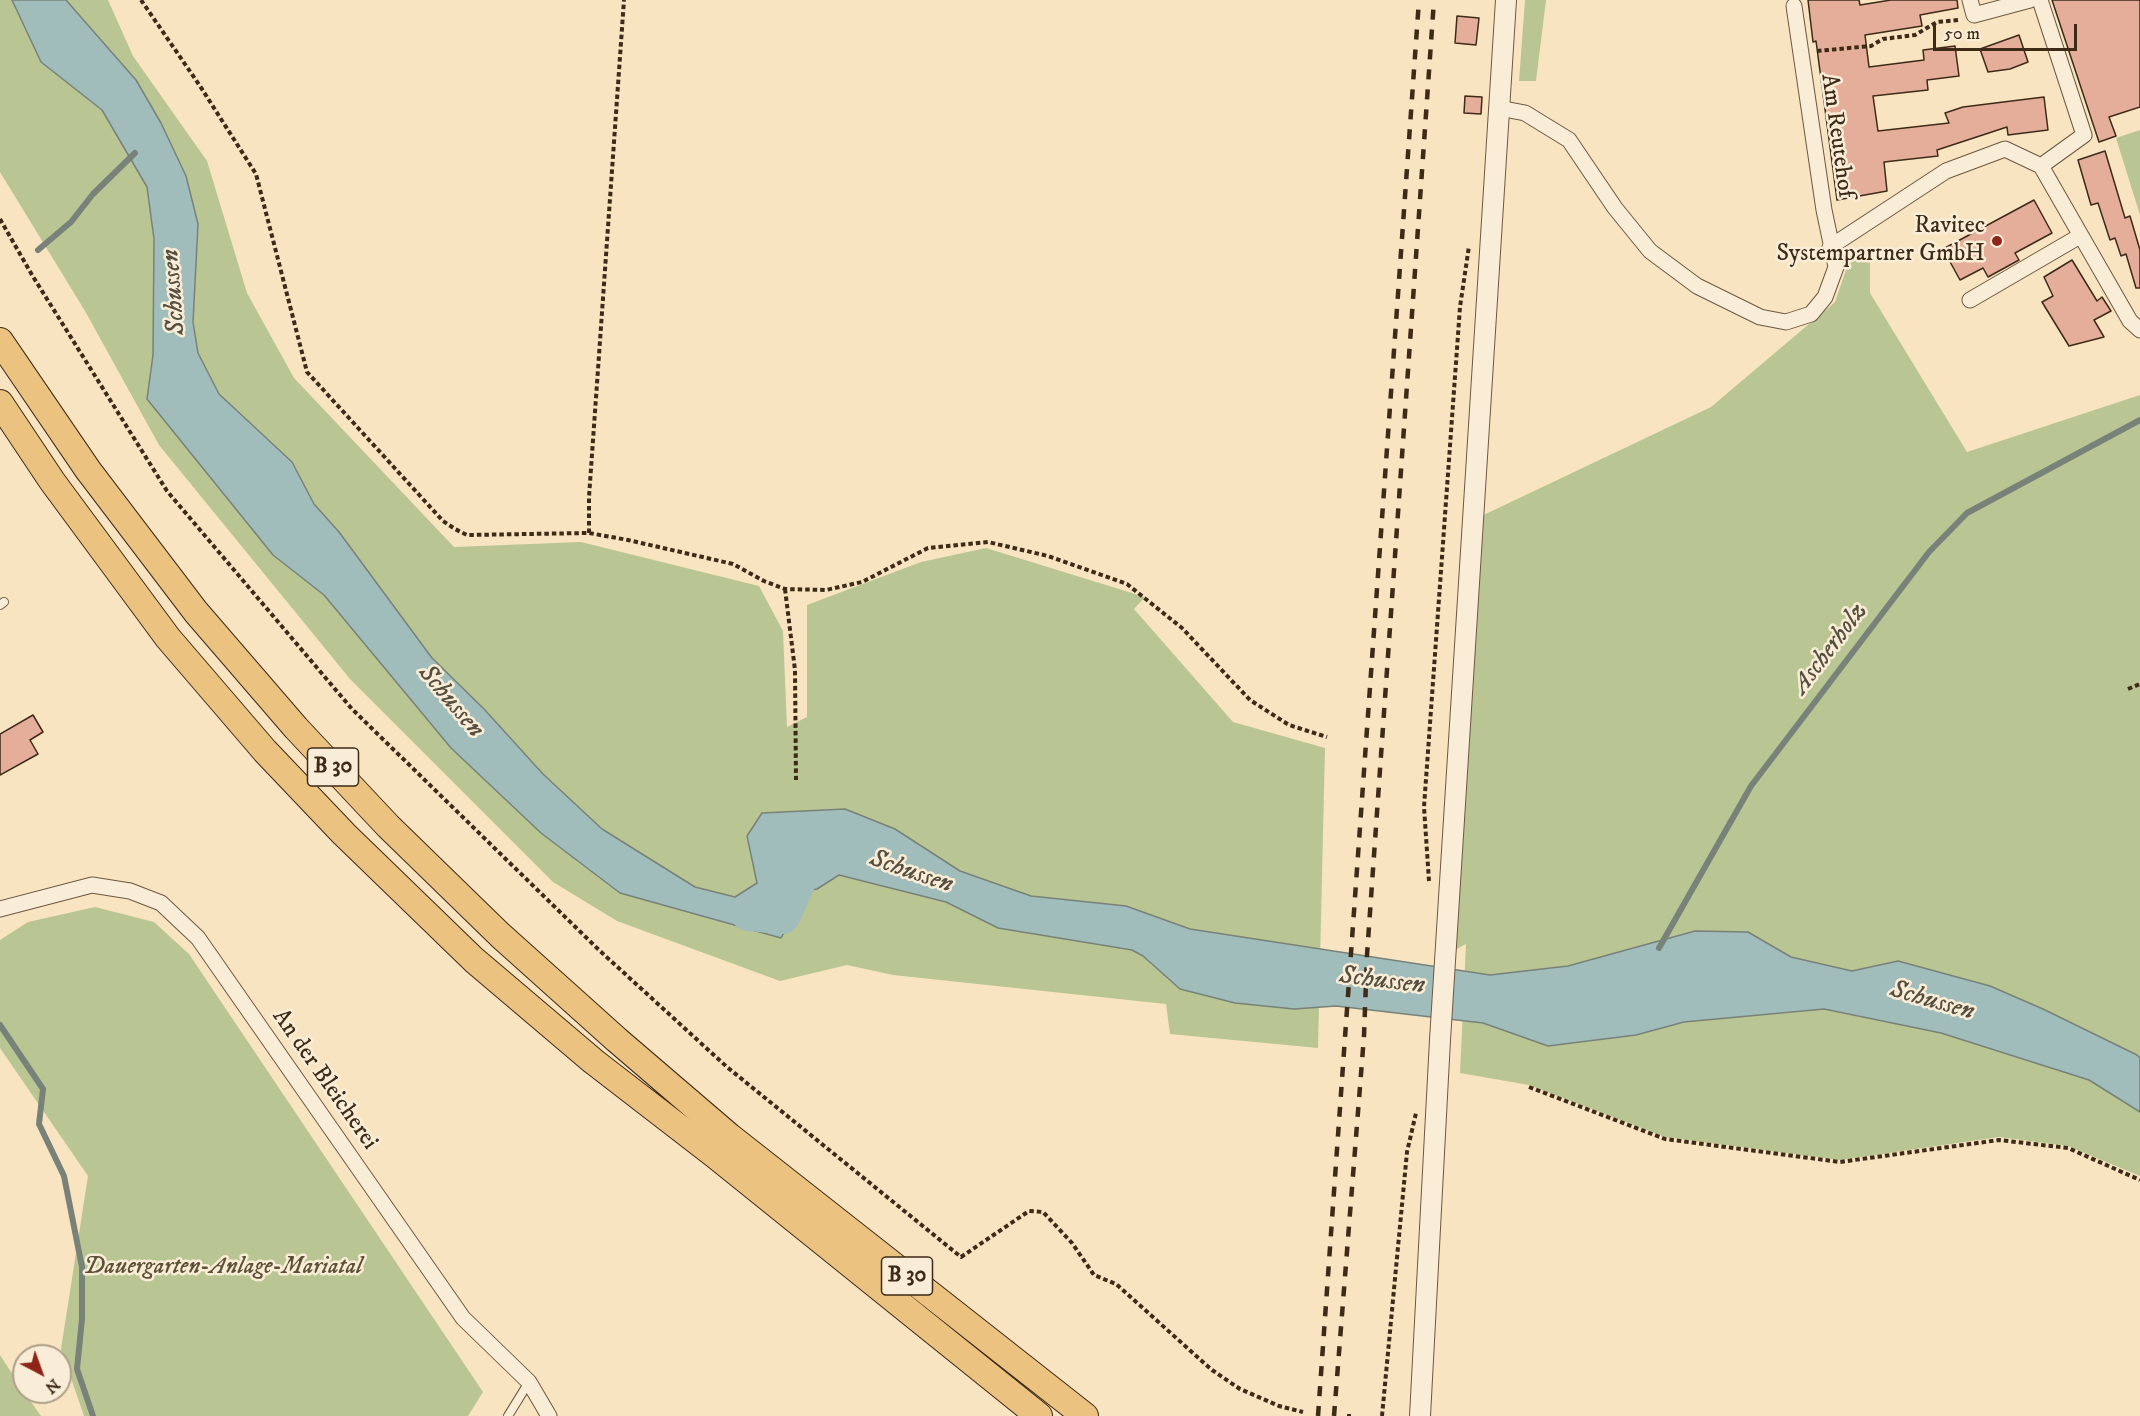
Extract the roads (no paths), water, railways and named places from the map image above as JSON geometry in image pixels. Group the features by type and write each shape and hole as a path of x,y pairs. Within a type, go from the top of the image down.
{"highway":[{"name":"B 30","path":"0,340 88,470 196,612 296,728 388,826 500,935 721,1129 1085,1416"},
{"name":"B 30","path":"0,403 52,481 168,638 265,750 344,834 474,960 593,1061 717,1155 1039,1416"}],"street":[{"path":"1420,1416 1440,1040 1506,0"},
{"path":"1972,8 2030,0"},
{"path":"2040,0 2084,135 2041,166 2130,321 2140,330"},
{"name":"Am Reutehof","path":"1794,6 1830,248 1946,171 2005,149 2041,166"},
{"path":"1499,108 1525,113 1569,140 1615,208 1650,251 1697,286 1760,317 1786,322 1811,314 1825,297 1836,267 1830,248"},
{"path":"1970,300 2080,236"},
{"name":"An der Bleicherei","path":"0,909 92,885 130,891 161,903 198,938 463,1318 529,1382 549,1416"}],"lane":[{"path":"508,1416 529,1382"}],"water":[{"path":"12,0 66,0 136,80 161,123 186,176 198,224 193,322 198,353 219,394 292,462 314,504 339,532 432,658 484,709 543,774 602,829 695,887 735,897 757,883 747,836 762,813 845,809 895,829 960,871 1031,896 1126,906 1190,929 1490,975 1568,966 1695,931 1748,932 1791,957 1852,971 1898,961 1990,986 2043,1009 2140,1058 2140,1112 2089,1080 1941,1033 1824,1009 1684,1022 1636,1035 1548,1046 1483,1023 1336,1006 1294,1009 1235,1003 1180,989 1143,956 1132,950 998,928 946,902 839,875 817,889 784,895 793,917 781,938 620,893 541,833 451,748 324,595 273,555 147,399 153,355 154,239 147,187 102,110 41,62"}],"waterway":[{"path":"38,250 71,222 93,194 135,153"},
{"name":"Ascherholz","path":"1659,948 1751,786 1929,552 1967,513 2140,420"},
{"name":"Schussen","path":"748,914 783,917 805,868 824,863"},
{"path":"0,1025 43,1089 39,1124 64,1176 82,1267 82,1319 77,1369 93,1416"}],"railway":[{"path":"1318,1416 1419,0"},
{"path":"1334,1416 1364,1036 1367,955 1434,0"}],"place":[{"name":"Ravitec Systempartner GmbH","path":"1997,241"}],"park label":[{"name":"Dauergarten-Anlage-Mariatal","path":"223,1268"}]}
